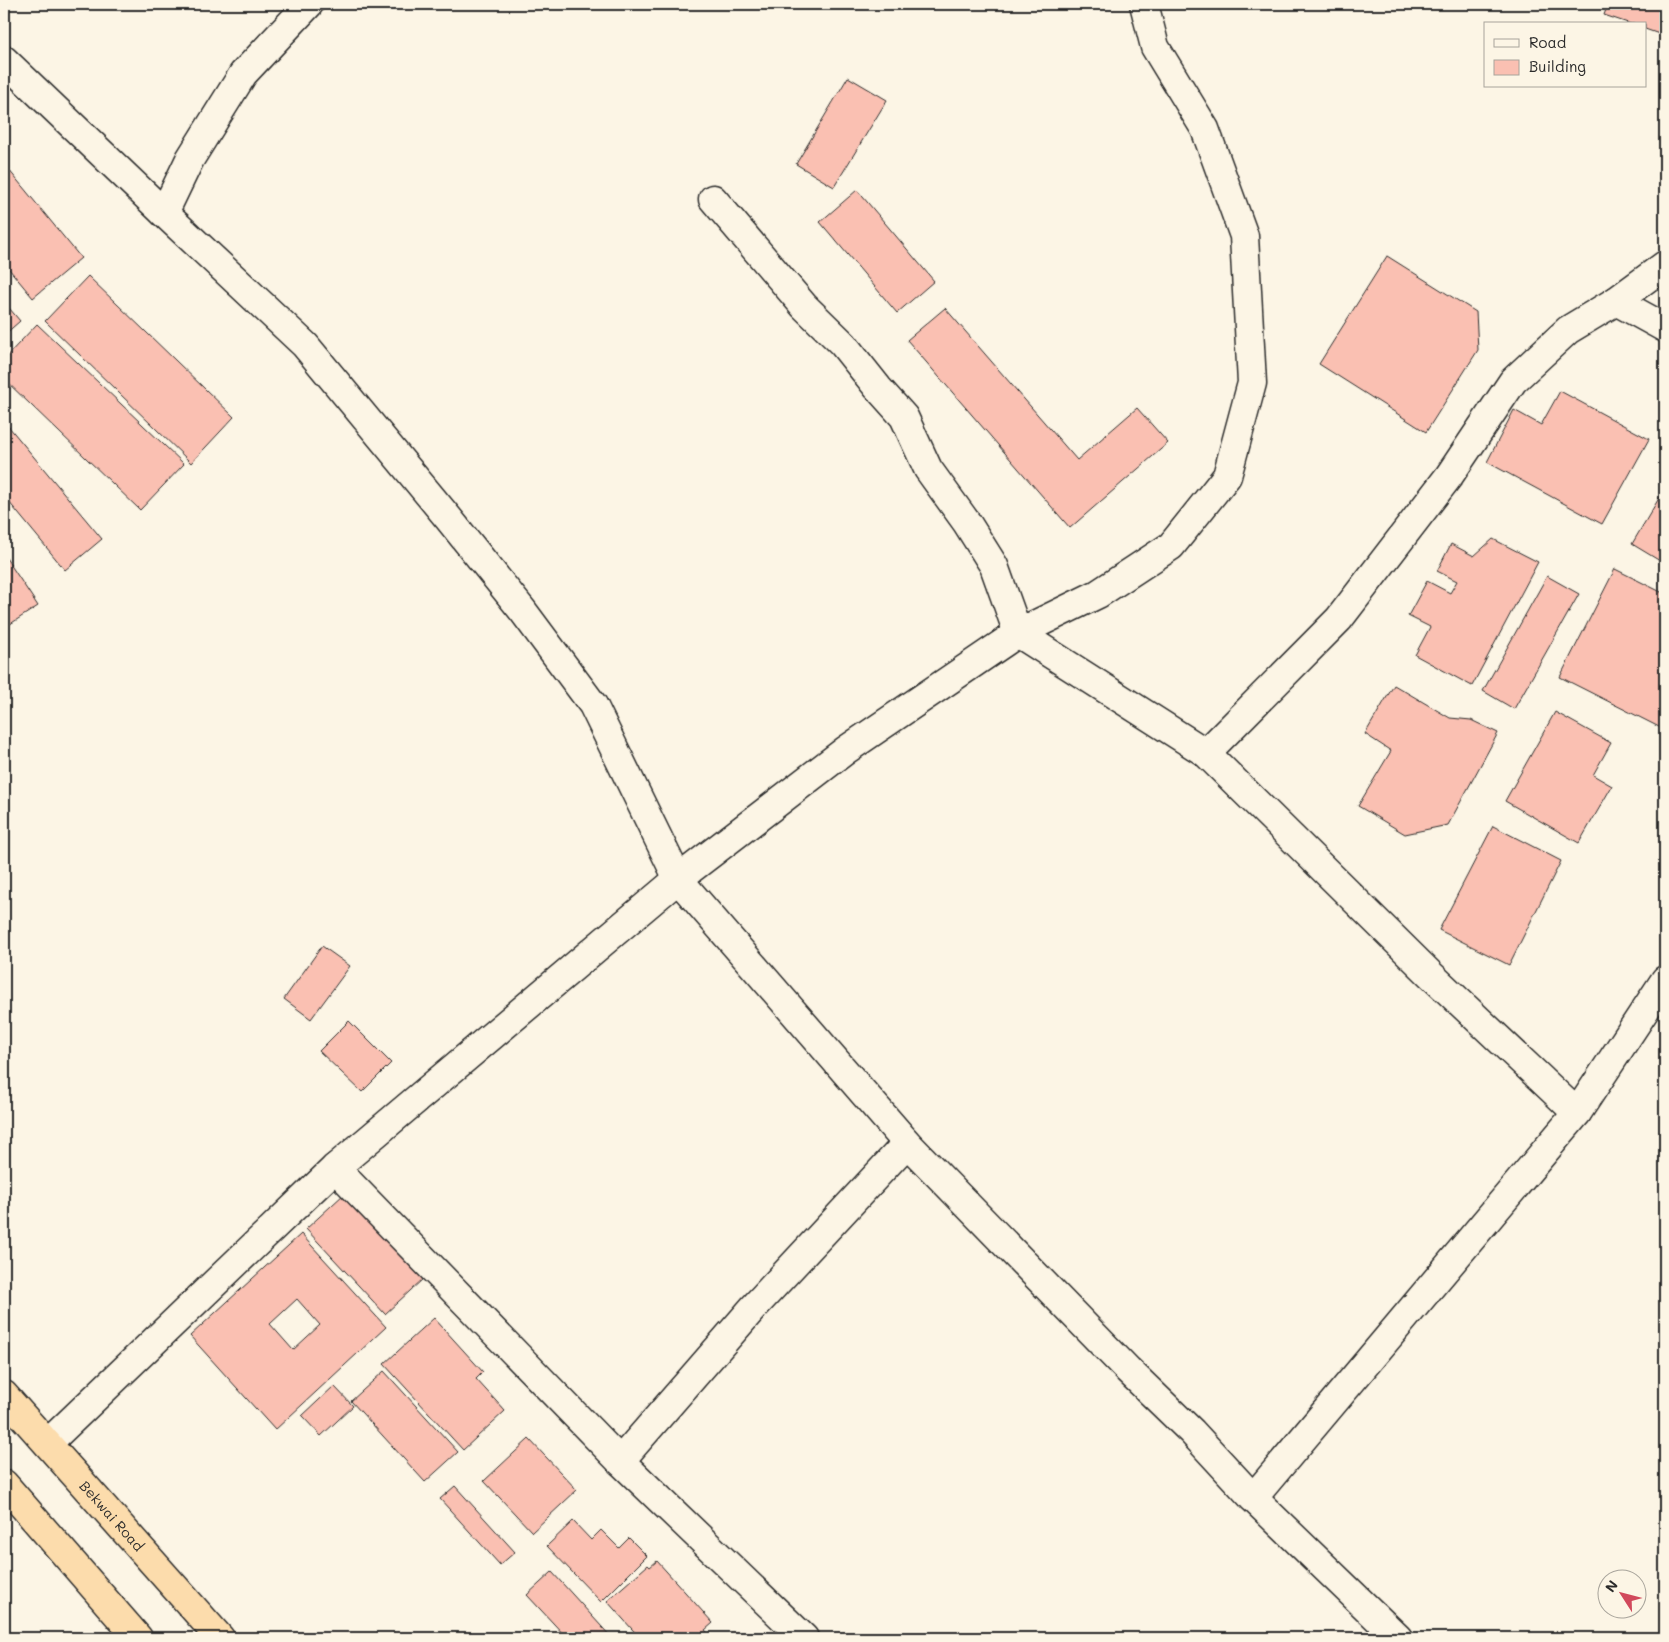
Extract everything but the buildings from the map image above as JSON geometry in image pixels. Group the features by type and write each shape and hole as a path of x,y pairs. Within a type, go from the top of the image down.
{"highway":[{"name":"Bekwai Road","path":"4,1395 220,1638"},
{"path":"4,1484 138,1638"}],"street":[{"path":"164,213 190,158 243,74 309,4"},
{"path":"48,1443 335,1168 678,879 846,750 1018,633 1098,594 1171,546 1227,476 1252,382 1244,236 1205,129 1155,47 1144,4"},
{"path":"4,60 305,345 524,611 594,705 678,879 907,1143 1128,1370 1192,1432 1253,1498 1398,1638"},
{"path":"713,199 804,306 842,344 904,417 928,469 967,523 994,566 1018,633 1206,754 1430,974 1577,1113"},
{"path":"1206,754 1339,619 1449,476 1513,382 1568,330 1616,301 1665,265"},
{"path":"1616,301 1665,328"},
{"path":"1253,1498 1577,1113 1665,980"},
{"path":"620,1460 754,1307 907,1143"},
{"path":"335,1168 620,1460 804,1638"}]}
